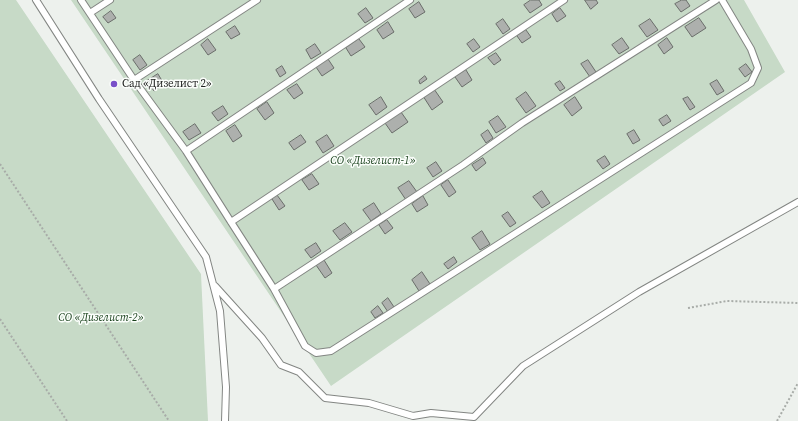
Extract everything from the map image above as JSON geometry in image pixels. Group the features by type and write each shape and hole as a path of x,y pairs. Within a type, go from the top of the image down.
{"lane":[{"path":"36,0 99,99 206,257 215,286 220,312 226,387 225,421"},
{"path":"81,0 134,80 186,151 274,289 305,346 316,353 331,351 751,83 758,68 751,49 722,0"},
{"path":"90,13 110,0"},
{"path":"134,80 257,0"},
{"path":"186,151 410,0"},
{"path":"231,222 564,0"},
{"path":"274,289 463,165 522,123 716,0"},
{"path":"215,286 262,338 281,365 299,372 325,398 369,403 413,416 430,413 472,419 522,366 639,292 798,202"}],"path":[{"path":"0,164 169,421"},
{"path":"688,308 727,300 798,303"},
{"path":"0,319 67,421"},
{"path":"777,421 798,383"}],"green space":[{"name":"СО «Дизелист-2»","path":"0,0 16,0 201,274 208,421 0,421"},
{"name":"СО «Дизелист-1»","path":"71,0 744,0 785,72 331,386"}],"building":[{"path":"531,0 539,0 542,5 530,13 524,5"},
{"path":"585,0 596,0 598,3 591,9"},
{"path":"682,0 686,0 690,6 681,12 675,4"},
{"path":"419,2 425,12 415,18 409,9"},
{"path":"366,8 373,18 365,23 358,14"},
{"path":"560,8 566,16 557,22 552,14"},
{"path":"111,11 116,18 108,23 103,17"},
{"path":"699,18 706,28 692,37 685,27"},
{"path":"503,19 510,29 503,34 496,24"},
{"path":"650,19 658,30 647,37 639,26"},
{"path":"388,22 394,32 383,39 377,30"},
{"path":"235,26 240,34 231,39 226,32"},
{"path":"526,30 531,37 522,43 517,36"},
{"path":"622,38 629,48 619,54 612,45"},
{"path":"667,38 673,47 664,54 658,45"},
{"path":"208,39 216,50 208,55 201,45"},
{"path":"359,39 365,47 351,56 346,48"},
{"path":"474,39 480,47 473,52 467,44"},
{"path":"315,44 321,53 311,59 306,50"},
{"path":"496,53 501,60 494,65 488,58"},
{"path":"140,55 147,65 140,70 133,60"},
{"path":"328,59 334,68 322,76 316,67"},
{"path":"588,60 596,72 590,77 581,64"},
{"path":"746,64 752,72 745,77 739,69"},
{"path":"282,66 286,73 280,77 276,70"},
{"path":"466,70 472,80 462,87 455,77"},
{"path":"158,74 164,84 154,91 147,81"},
{"path":"425,76 427,79 420,84 419,81"},
{"path":"717,80 724,91 717,95 710,84"},
{"path":"560,81 565,88 560,91 555,84"},
{"path":"297,84 303,93 294,99 287,90"},
{"path":"434,89 443,102 432,110 423,96"},
{"path":"526,92 536,106 526,113 516,99"},
{"path":"381,97 387,107 376,115 369,105"},
{"path":"575,97 582,108 572,116 564,105"},
{"path":"688,97 695,107 690,110 683,99"},
{"path":"267,102 274,113 265,120 257,109"},
{"path":"223,106 228,114 218,121 212,113"},
{"path":"401,112 408,122 392,133 385,123"},
{"path":"667,115 671,121 663,126 659,120"},
{"path":"498,116 506,127 496,133 489,122"},
{"path":"195,124 201,133 189,140 183,132"},
{"path":"235,125 242,136 233,142 226,131"},
{"path":"488,130 493,138 486,143 481,135"},
{"path":"634,130 640,140 633,144 627,134"},
{"path":"301,135 306,142 294,150 289,143"},
{"path":"327,135 334,146 323,153 316,142"},
{"path":"605,156 610,164 603,169 597,161"},
{"path":"483,158 486,163 476,171 472,165"},
{"path":"436,162 442,171 433,177 427,168"},
{"path":"312,174 319,184 309,190 302,180"},
{"path":"448,180 456,192 449,197 441,185"},
{"path":"409,181 417,192 406,200 398,188"},
{"path":"542,191 550,203 542,208 533,197"},
{"path":"277,195 285,206 279,210 272,199"},
{"path":"423,196 428,205 417,212 412,204"},
{"path":"374,203 381,214 371,221 363,210"},
{"path":"508,212 516,223 510,227 502,216"},
{"path":"387,220 393,228 385,234 379,225"},
{"path":"345,223 352,232 340,240 333,231"},
{"path":"482,231 490,244 480,250 472,238"},
{"path":"316,243 321,251 311,258 305,250"},
{"path":"454,257 457,262 448,269 444,264"},
{"path":"324,260 332,273 325,278 316,265"},
{"path":"422,272 430,284 419,291 412,280"},
{"path":"388,298 394,307 388,312 382,303"},
{"path":"378,306 383,313 375,318 371,312"}],"place":[{"name":"Сад «Дизелист 2»","path":"114,84"}]}
